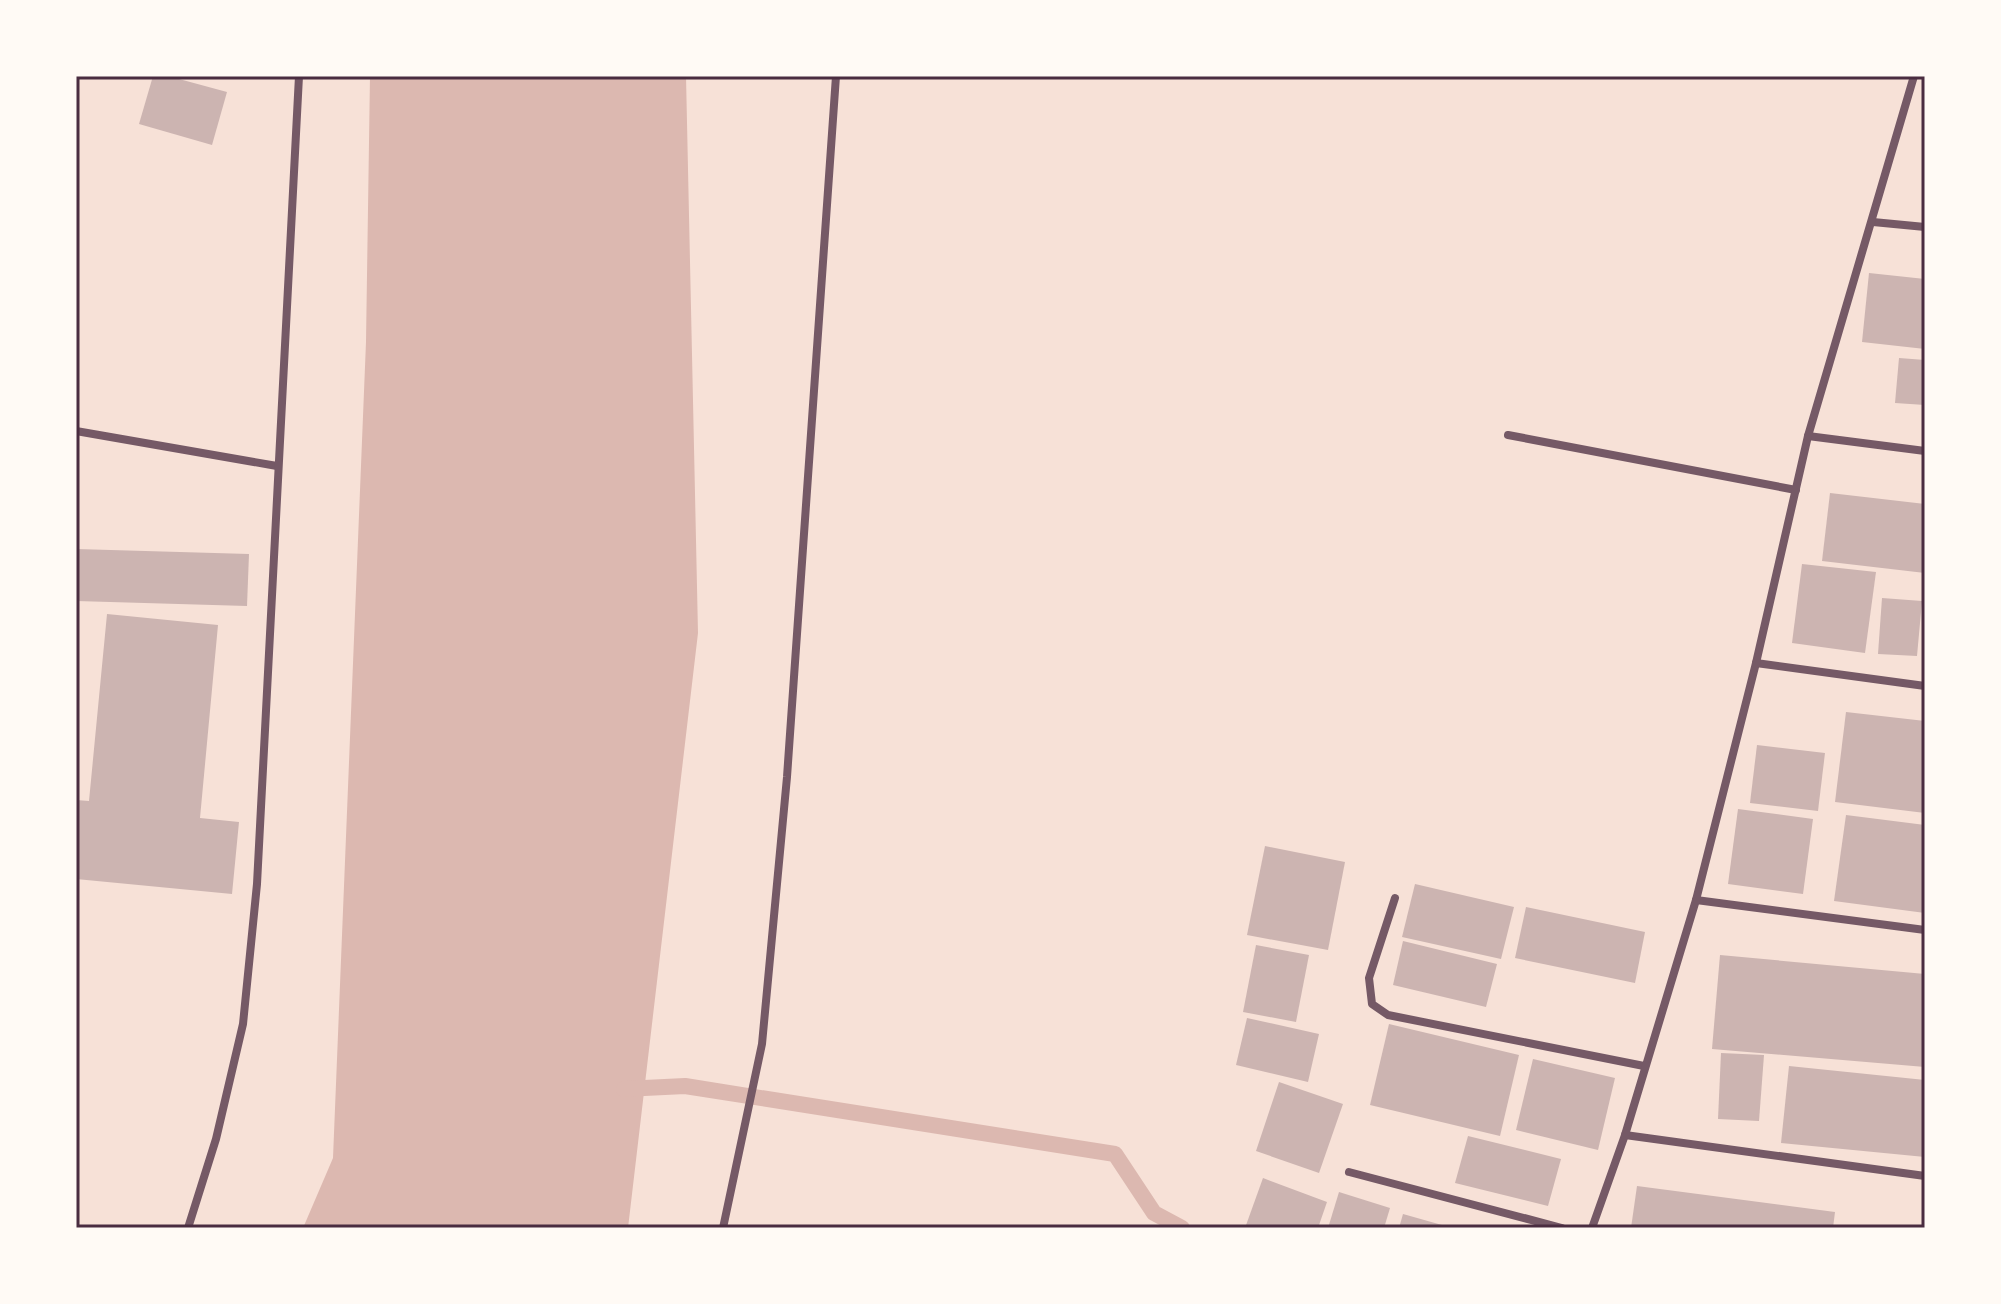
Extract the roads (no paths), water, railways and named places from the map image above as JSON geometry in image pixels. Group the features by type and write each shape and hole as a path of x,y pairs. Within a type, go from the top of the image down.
{"street":[{"path":"188,1228 216,1139 243,1024 257,884 299,76"},
{"path":"723,1228 762,1044 788,761 836,76"},
{"path":"1592,1228 1625,1135 1696,900 1756,663 1808,436 1914,76"},
{"path":"1873,222 1925,227"},
{"path":"76,431 277,466"},
{"path":"1508,435 1796,490"},
{"path":"1808,436 1925,451"},
{"path":"1756,663 1925,686"},
{"path":"1395,898 1369,978 1372,1004 1388,1015 1644,1066"},
{"path":"1696,900 1925,930"},
{"path":"1625,1135 1925,1176"},
{"path":"1349,1172 1562,1228"}],"waterway":[{"path":"624,1089 685,1086 1115,1154 1154,1213 1182,1228"}]}
